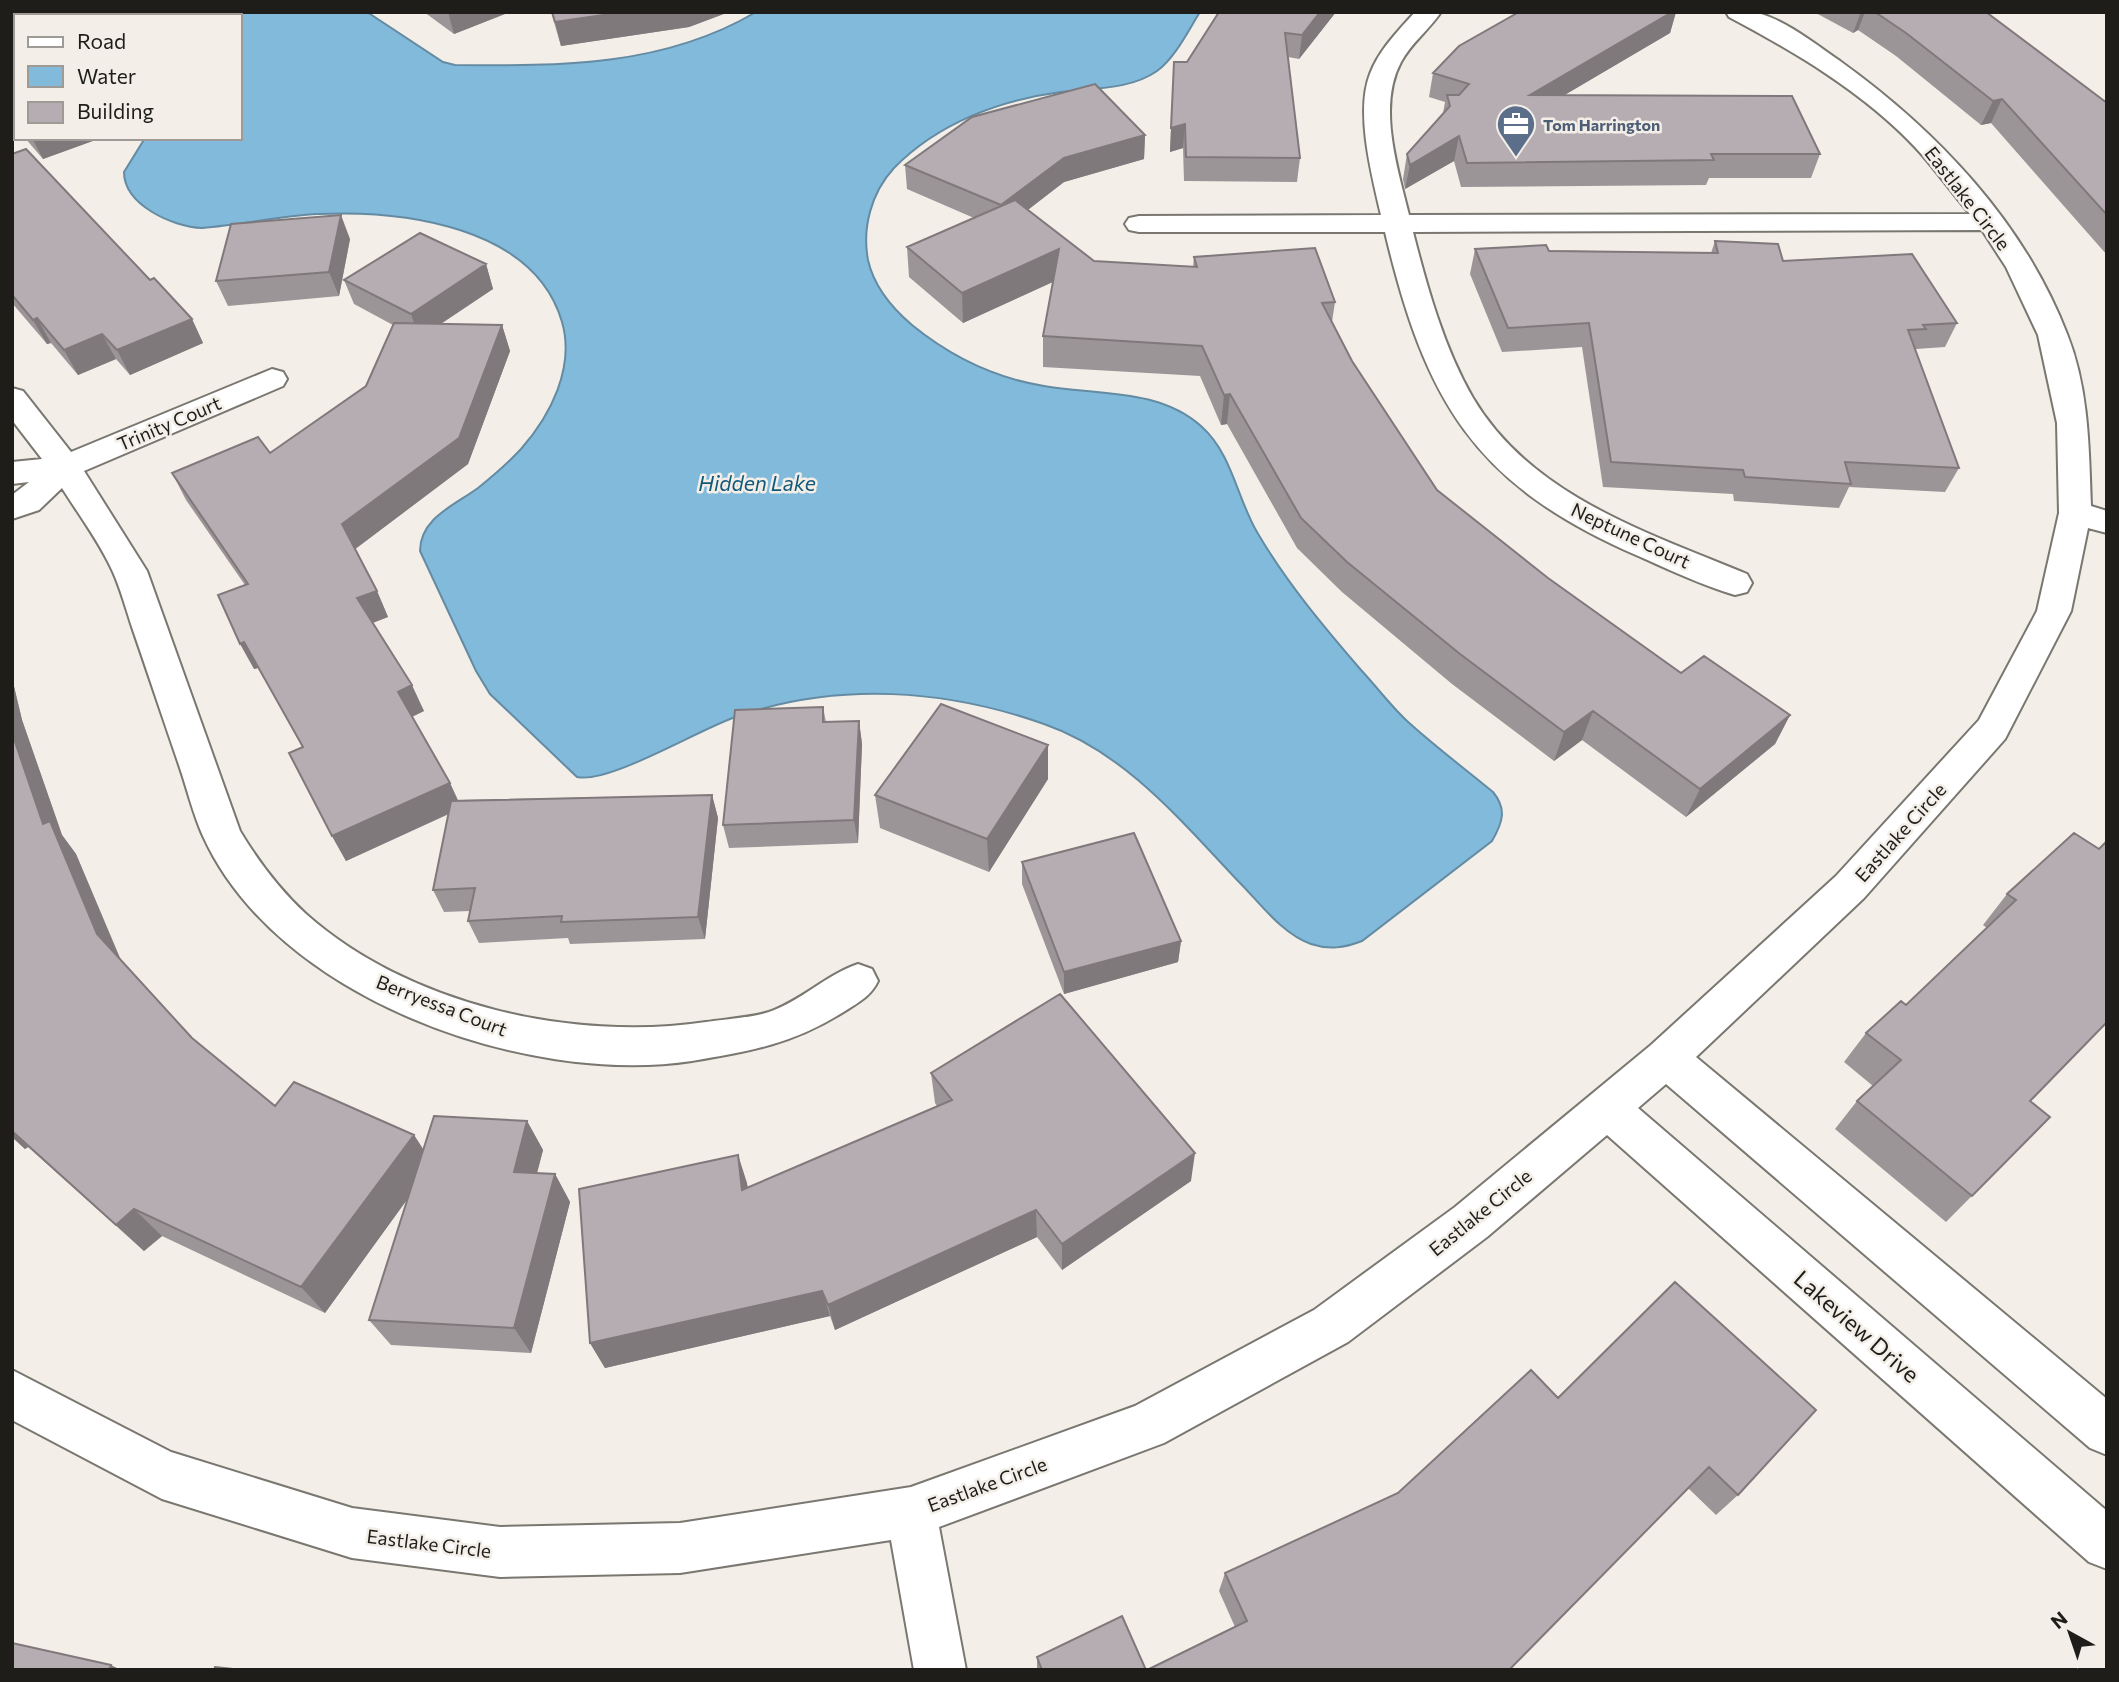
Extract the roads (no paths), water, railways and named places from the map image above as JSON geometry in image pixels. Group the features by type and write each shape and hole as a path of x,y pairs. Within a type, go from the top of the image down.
{"street":[{"name":"Neptune Court","path":"1429,12 1400,43 1379,85 1378,129 1399,224 1422,308 1451,385 1484,438 1534,484 1591,520 1735,583"},
{"name":"Eastlake Circle","path":"12,1394 162,1474 352,1533 500,1552 680,1548 911,1512 1147,1426 1331,1326 1471,1222 1666,1058 1850,887 1992,729 2054,611 2091,518 2074,423 2053,335 2020,267 1992,222 1924,141 1877,99 1797,43 1738,12"},
{"path":"1139,224 1992,222"},
{"name":"Trinity Court","path":"65,467 272,379"},
{"name":"Berryessa Court","path":"12,398 65,467 130,570 222,835 246,875 305,936 382,985 497,1030 600,1047 693,1045 779,1026 858,981"},
{"path":"12,473 65,467"},
{"path":"12,508 27,502 65,467"},
{"path":"1666,1058 2107,1432"},
{"name":"Lakeview Drive","path":"1607,1108 2107,1544"},
{"path":"911,1512 940,1670"}],"water":[{"name":"Hidden Lake","path":"12,12 367,12 443,62 455,65 533,65 648,53 684,44 721,30 756,12 1200,12 1170,59 1146,77 1123,85 1038,96 993,108 950,126 911,152 879,188 870,211 866,248 871,270 885,296 905,318 942,346 974,364 1008,377 1044,386 1147,399 1185,414 1202,427 1227,463 1257,532 1280,569 1319,621 1400,714 1493,792 1500,804 1502,816 1492,841 1362,941 1330,948 1311,944 1281,926 1174,813 1126,770 1101,752 1044,724 969,703 892,694 853,694 776,705 722,722 611,772 592,777 577,777 490,694 476,671 420,551 426,530 432,521 478,488 511,459 532,436 551,406 563,373 565,339 562,322 547,290 524,264 495,245 461,230 425,221 388,216 318,214 202,228 165,219 141,204 126,184 124,172 144,140 242,140 242,14 14,14 12,21"}],"place":[{"name":"Tom Harrington","path":"1516,158"}]}
